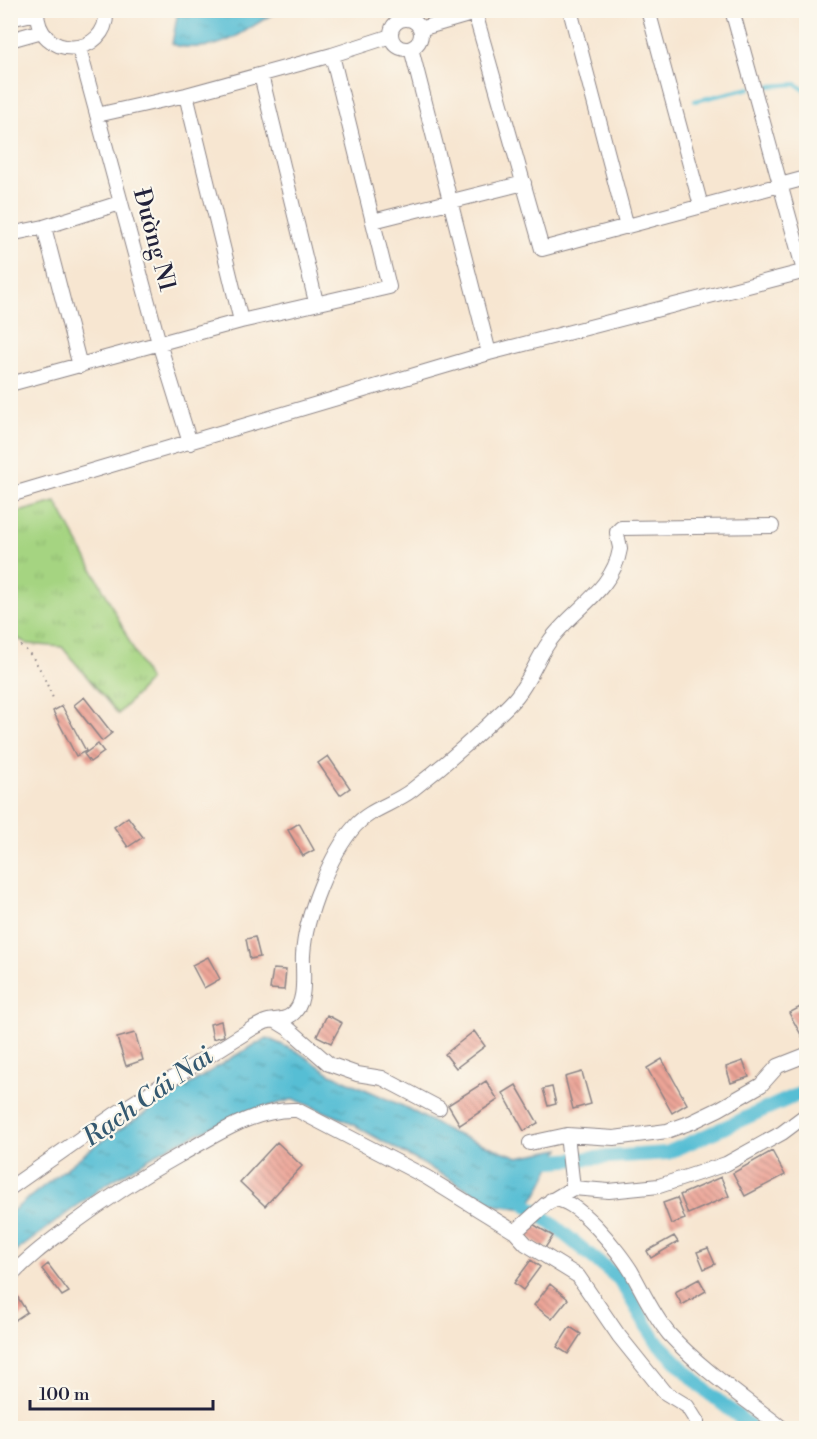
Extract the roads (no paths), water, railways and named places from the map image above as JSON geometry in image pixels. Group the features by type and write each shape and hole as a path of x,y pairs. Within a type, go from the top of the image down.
{"street":[{"path":"10,20 37,12 42,31 48,40 68,49 79,48 90,44 99,36 105,26 106,10"},
{"path":"570,10 627,226"},
{"path":"648,10 701,206"},
{"path":"10,495 489,353 805,271 732,10"},
{"path":"420,29 480,12 542,249 807,178"},
{"path":"405,18 414,21 420,29 420,38 411,48 398,47 391,36 392,26 405,18"},
{"path":"10,40 42,31"},
{"path":"97,115 261,75 391,36"},
{"name":"Đường N1","path":"79,48 159,343 190,443"},
{"path":"411,48 489,353"},
{"path":"10,384 241,321 389,287 332,55"},
{"path":"261,75 316,302"},
{"path":"186,95 241,321"},
{"path":"373,221 524,183"},
{"path":"10,234 120,203"},
{"path":"44,226 80,366"},
{"path":"10,1188 114,1115 253,1028 266,1021 276,1021 291,1016 300,1000 304,973 303,953 309,924 328,866 341,843 357,824 410,791 468,743 518,696 550,641 610,575 620,547 617,532 621,528 772,526"},
{"path":"276,1021 294,1033 329,1064 357,1074 382,1078 439,1108"},
{"path":"530,1143 567,1138 614,1138 667,1131 719,1109 761,1085 778,1066 807,1054"},
{"path":"10,1277 38,1250 112,1195 156,1167 230,1127 282,1109 297,1110 378,1150 426,1177 515,1232 526,1244 578,1276 619,1336 664,1392 687,1406 697,1422"},
{"path":"515,1232 572,1184 609,1191 659,1186 726,1164 782,1133 807,1115"},
{"path":"567,1138 572,1184"},
{"path":"549,1202 556,1199 573,1205 615,1248 630,1269 659,1322 693,1358 782,1428"}],"water":[{"path":"178,10 278,11 227,41 204,47 181,47 172,44"},
{"path":"267,1038 298,1052 331,1074 405,1107 450,1132 518,1157 560,1149 537,1194 525,1209 496,1205 345,1120 294,1099 238,1115 164,1149 105,1185 11,1255 11,1212 97,1144 231,1058"}],"waterway":[{"path":"757,87 796,84 806,91"},
{"path":"695,101 750,88"},
{"path":"537,1162 667,1153 806,1091"},
{"path":"513,1195 540,1214 619,1279 656,1341 706,1391 753,1428"}],"water label":[{"name":"Rạch Cái Nai","path":"148,1097"}]}
